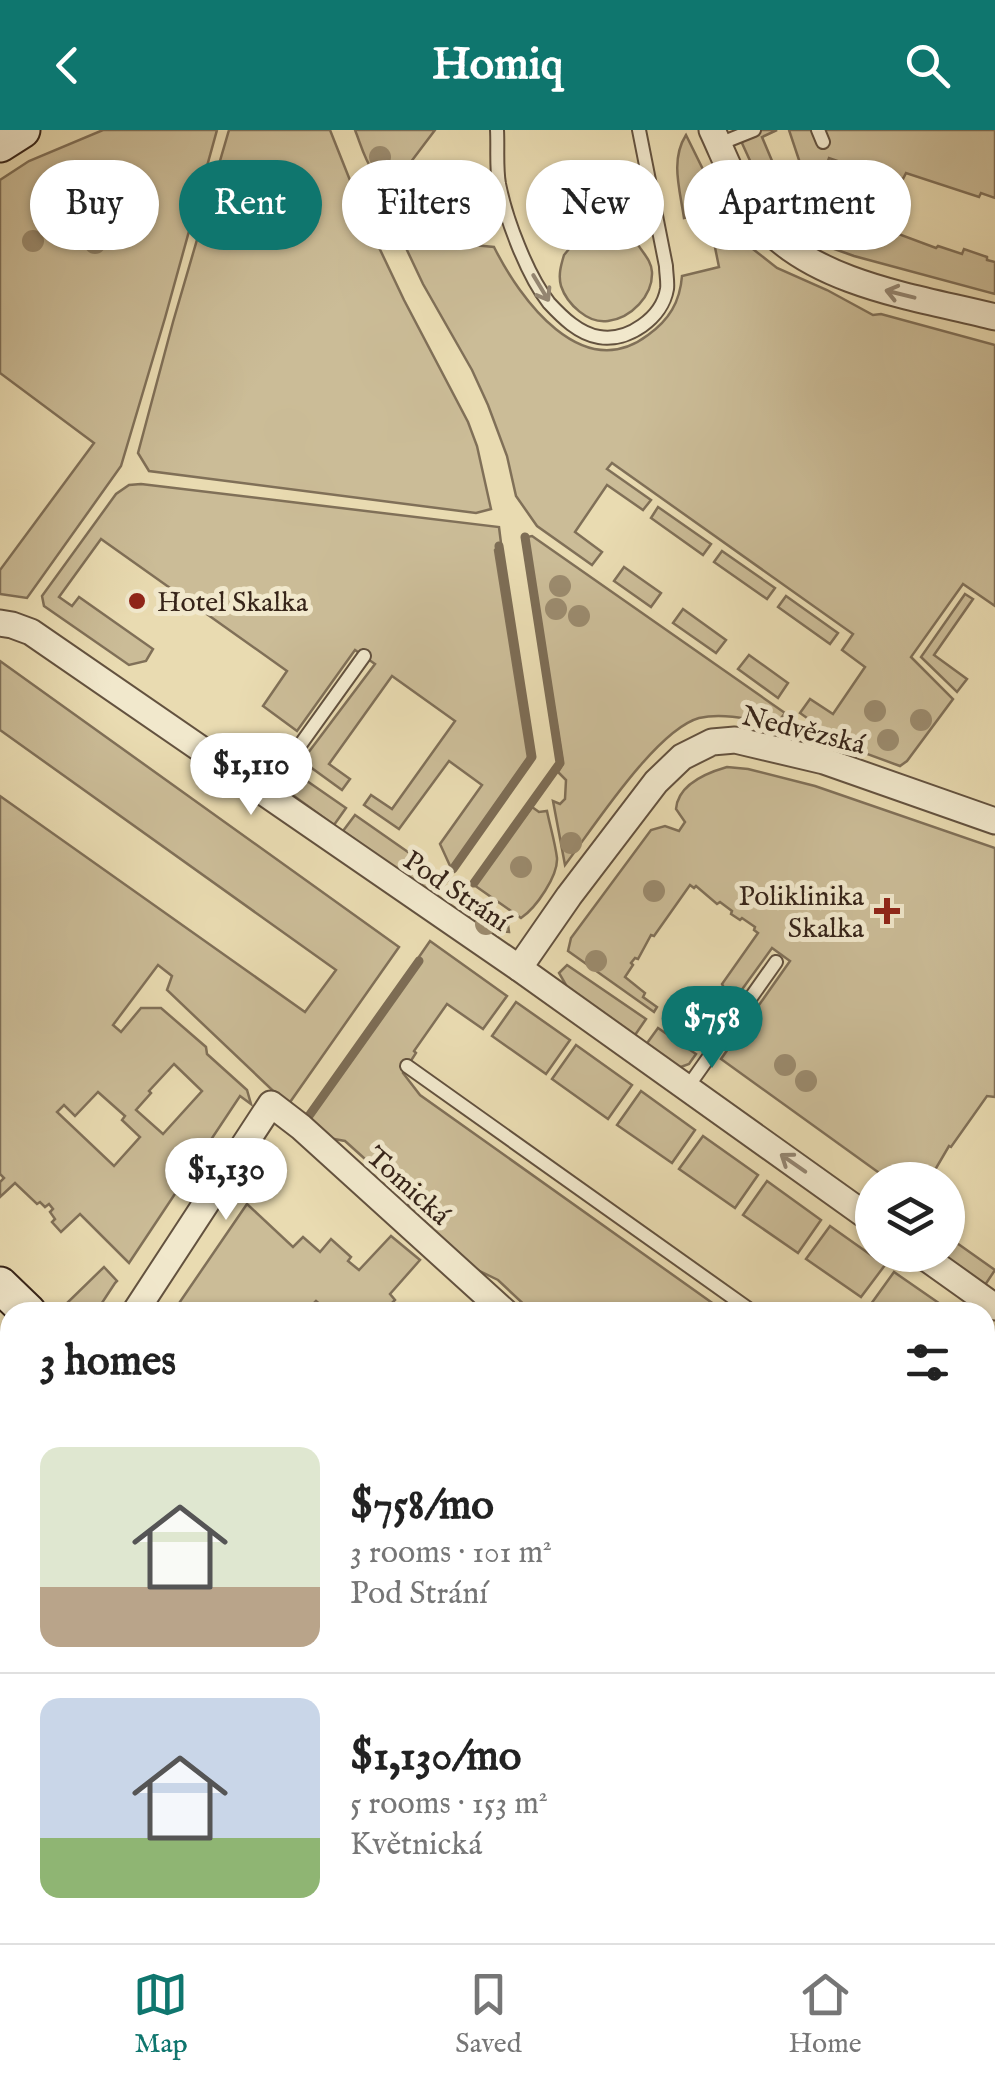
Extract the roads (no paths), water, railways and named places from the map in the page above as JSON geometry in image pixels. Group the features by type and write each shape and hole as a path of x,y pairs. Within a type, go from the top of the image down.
{"street":[{"path":"0,144 22,130"},
{"path":"715,137 737,185 764,226 809,262 880,289 995,317"},
{"name":"Pod Strání","path":"0,623 31,632 519,968 855,1208"},
{"name":"Nedvězská","path":"519,968 656,782 682,757 712,742 735,740 824,761 995,821"},
{"name":"Tomická","path":"142,1302 272,1104 494,1302"},
{"path":"950,1272 991,1297"}],"lane":[{"path":"497,130 499,182 520,252 548,301 577,329 596,337 615,338 640,328 651,318 660,308 667,288 639,130"},
{"path":"715,137 754,130"},
{"path":"265,794 364,656"},
{"path":"687,1088 776,962"},
{"path":"407,1066 739,1302"}],"waterway":[{"path":"474,883 560,763 525,537"},
{"path":"453,869 532,757 499,546"},
{"path":"306,1120 419,961"}],"place":[{"name":"Hotel Skalka","path":"137,601"},
{"name":"Poliklinika Skalka","path":"887,911"}]}
